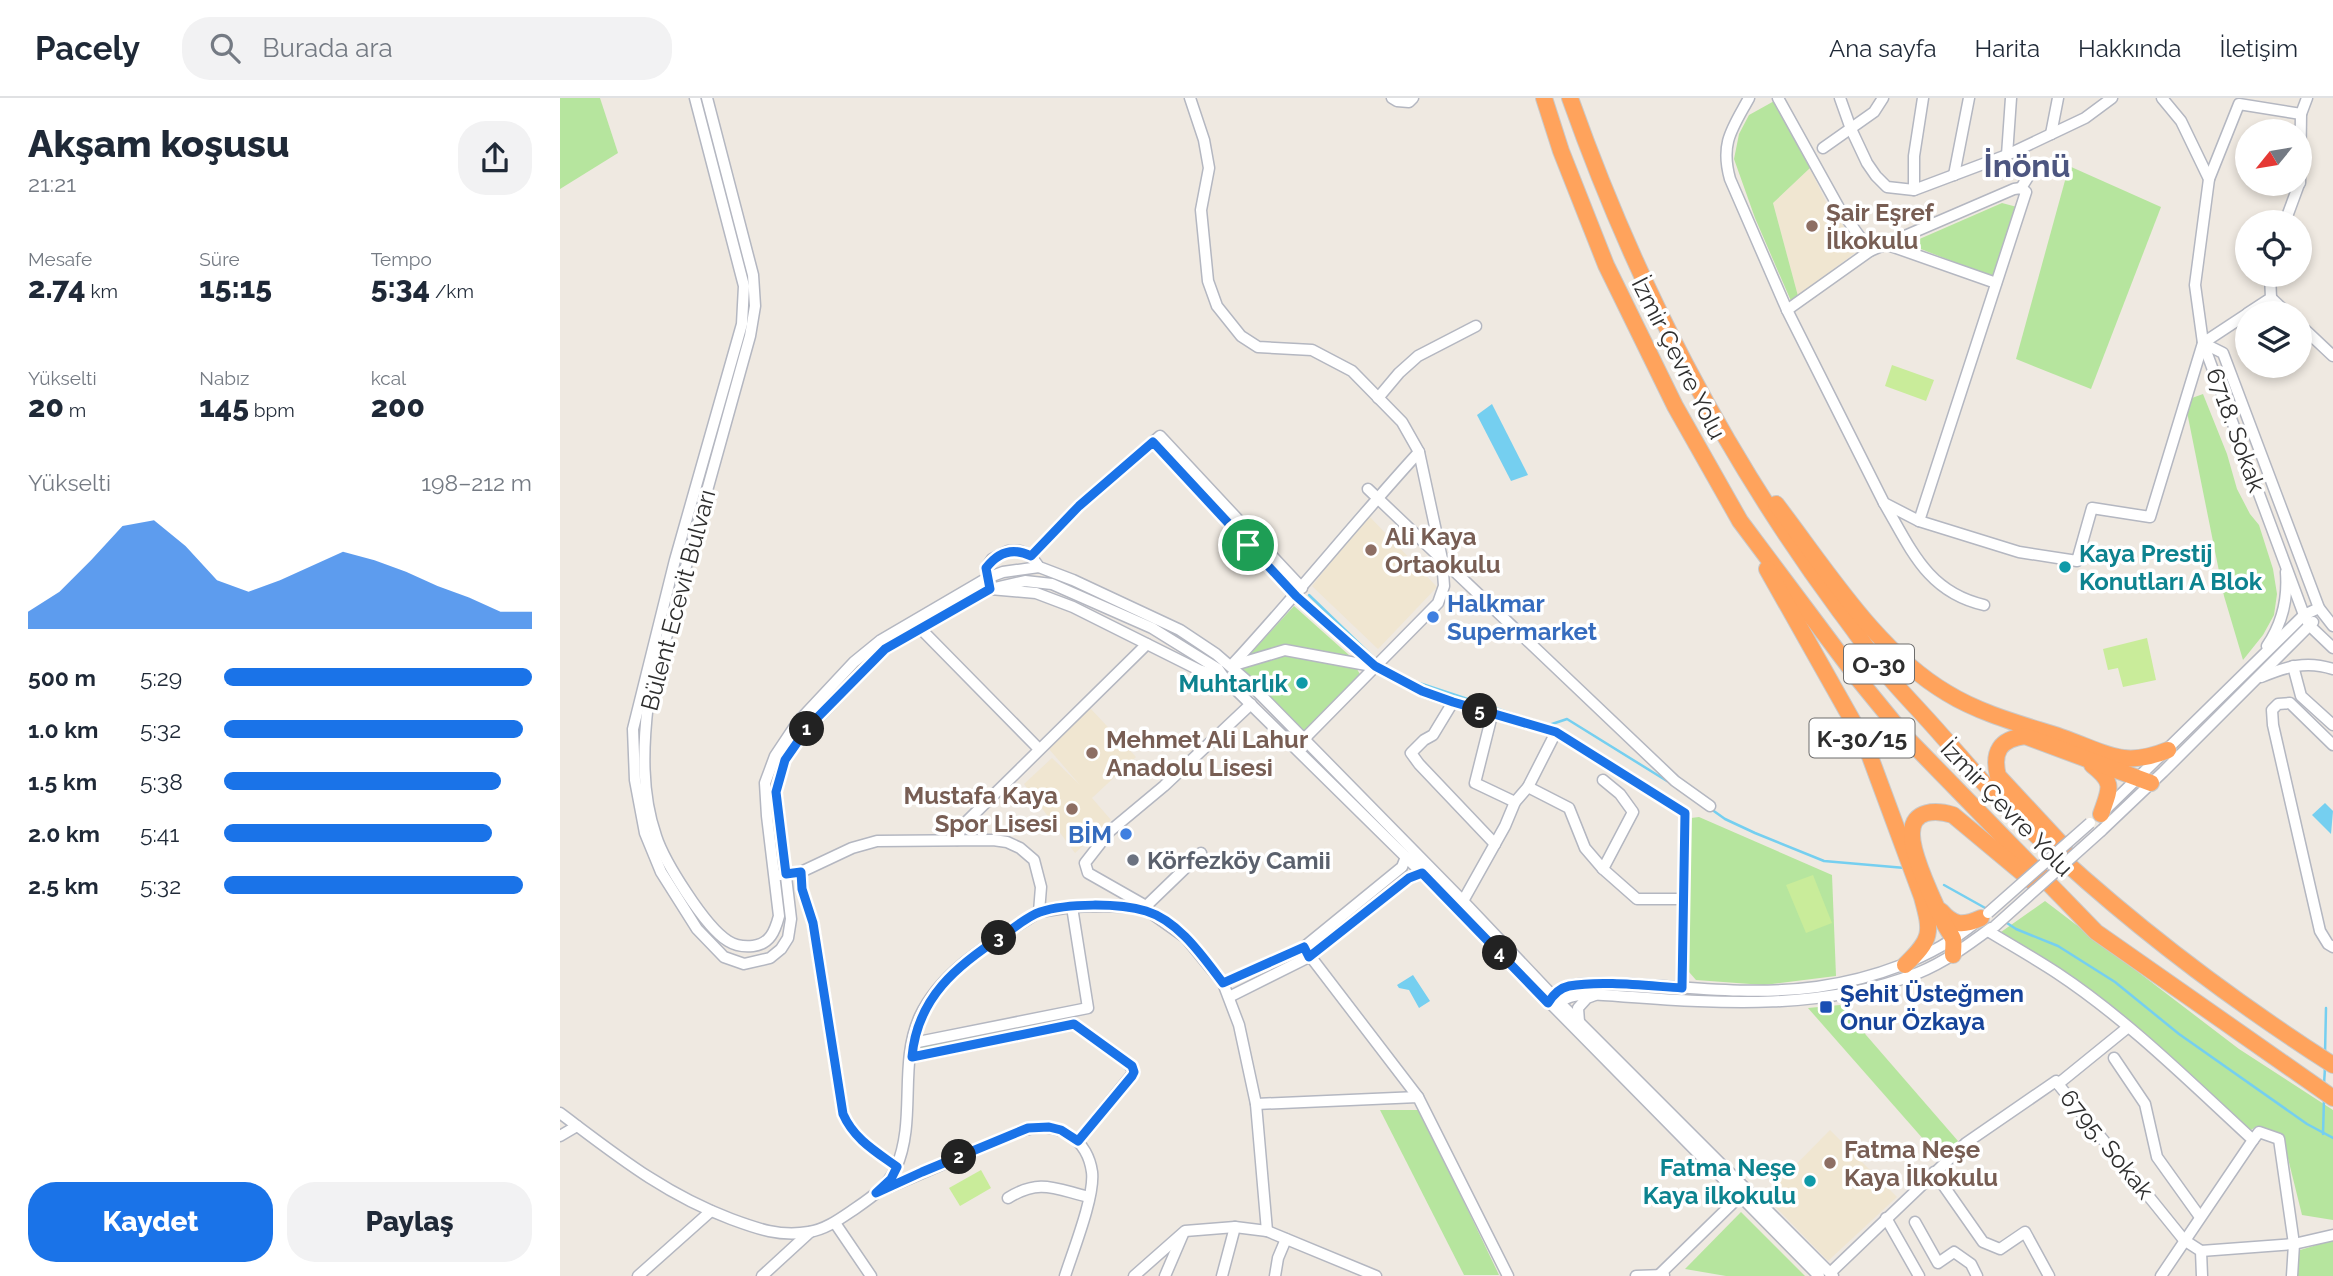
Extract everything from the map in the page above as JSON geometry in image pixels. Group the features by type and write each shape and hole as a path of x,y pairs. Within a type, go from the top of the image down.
{"highway":[{"name":"İzmir Çevre Yolu","path":"1544,98 1561,151 1606,265 1675,406 1740,521 1859,680 1905,735 2096,932 2333,1098"},
{"name":"İzmir Çevre Yolu","path":"1570,98 1588,149 1648,292 1719,430 1791,545 1888,675 2005,806 2076,872 2194,969 2284,1034 2333,1065"},
{"path":"1719,430 1849,601 1917,673 1950,695 2006,719 2120,759 2144,778"},
{"name":"K-30/15","path":"1740,521 1864,743 1929,923"},
{"path":"2144,778 2025,736 2008,740 2000,746 1996,764 1998,776 2069,852 2149,921 2184,947 2194,969"},
{"path":"2120,759 2146,759 2168,750"},
{"path":"2084,759 2105,775 2109,783 2109,793 2096,819"},
{"path":"1949,947 1911,832 1915,821 1923,813 1938,810 1953,815 2096,932"},
{"path":"1938,909 1952,923 1962,925 1988,922"},
{"path":"1929,923 1949,947"},
{"path":"1905,965 1923,947 1928,937 1929,923"}],"street":[{"name":"Bülent Ecevit Bulvarı","path":"695,98 744,286 742,324 675,560 633,729 635,780 645,833 661,872 697,929 724,957 744,964 770,958 788,939 791,919 776,792 785,760 808,727 885,649 917,625"},
{"name":"Bülent Ecevit Bulvarı","path":"707,98 754,275 755,306 750,336 648,703 644,742 646,793 655,835 675,877 725,940 746,947 759,945 771,938 779,916 765,783 775,757 797,723 853,662 881,640 917,625 989,584 1003,572 1039,566"},
{"path":"1190,98 1204,140 1209,168 1201,210 1208,281 1217,306 1241,336 1258,347 1312,350 1352,371 1402,422 1419,452 1442,559 1444,586 1438,603 1303,740"},
{"path":"1392,98 1409,102 1413,98"},
{"path":"1749,98 1730,134 1724,159 1735,192 1787,310 1884,503 1925,571 1967,601 1984,605"},
{"path":"1778,98 1839,208 1870,251"},
{"path":"1840,98 1867,163 1887,187 1914,190 2019,150 2085,118 2112,98"},
{"path":"1823,148 1874,113 1882,98"},
{"path":"1914,190 1914,156 1923,98"},
{"path":"1954,175 1969,98"},
{"path":"2007,155 2011,98"},
{"path":"2051,135 2059,98"},
{"path":"2161,98 2180,121 2209,178"},
{"path":"2301,119 2307,98"},
{"path":"1884,503 1919,522 2019,552 2077,561 2092,508 2150,517 2203,343 2195,285 2209,178 2240,101 2301,114"},
{"path":"2019,150 2028,177 2021,188"},
{"path":"1787,310 1870,251 2014,189 2021,188 2026,192 1919,522"},
{"path":"1885,244 1996,283"},
{"path":"2271,287 2271,298 2274,301"},
{"path":"2266,301 2271,298"},
{"path":"2203,343 2235,322"},
{"path":"1378,398 1418,356 1476,326"},
{"path":"2312,336 2333,356"},
{"name":"6718. Sokak","path":"2203,343 2304,615 2310,626 2333,648"},
{"name":"6718. Sokak","path":"2203,343 2223,353 2319,608 2333,626"},
{"path":"1031,556 1079,506 1153,442 1375,666 1422,691 1492,715 1556,732 1685,813 1682,988"},
{"path":"1231,666 1299,592 1419,452"},
{"path":"1368,489 1675,781 1710,806"},
{"path":"989,584 986,568 992,559 1007,551 1020,551 1031,556 1039,566 1180,630 1231,666 1463,901 1540,982 1554,1003 1579,1022 1828,1275"},
{"path":"2257,660 2275,635 2285,604 2285,561"},
{"path":"989,584 1025,581 1052,584 1152,628 1219,669 1251,704 1554,1003 1740,1196 1828,1275"},
{"path":"989,584 1036,593 1073,607 1199,670 1225,678"},
{"path":"1554,1003 1571,996 1598,994 1755,1003 1818,998 1872,988 1918,973 1949,947 1988,922 2101,831 2168,750 2304,615 2319,608"},
{"path":"1540,982 1555,987 1625,984 1766,991 1818,987 1905,965 1949,947 1988,922 2096,819 2255,680 2310,626 2319,608"},
{"path":"917,625 1039,749"},
{"path":"957,840 962,826 1147,644"},
{"path":"1231,666 1285,650 1375,666"},
{"path":"2255,680 2293,666 2317,664 2333,669"},
{"path":"2293,666 2301,696 2333,725"},
{"path":"1453,702 1433,735 1411,753 1495,844"},
{"path":"2333,745 2290,703 2278,704 2272,710 2273,725 2320,931 2333,947"},
{"path":"1251,704 1164,786 1110,831 1085,863 1088,873 1166,922 1186,938 1223,983 1239,1025 1256,1104 1267,1231"},
{"path":"1492,715 1475,783 1515,802"},
{"path":"1463,901 1515,802 1528,787 1556,732"},
{"path":"1603,780 1620,794 1633,812 1603,869"},
{"path":"1528,787 1569,808 1586,848 1603,869 1637,898 1683,899"},
{"path":"774,876 801,872 852,848 877,841 1007,842 1020,848 1034,860 1041,887 1039,912"},
{"path":"560,1113 626,1163 677,1196 710,1211 773,1233 810,1232 835,1223 876,1193 891,1179 897,1167 906,1136 908,1078 913,1043 920,1016 940,988 981,950 1039,912 1072,906 1144,908 1201,853"},
{"path":"1223,983 1306,952 1402,867 1406,858"},
{"path":"801,872 802,889 813,923 843,1114 849,1128 858,1138 897,1167"},
{"path":"1229,996 1306,952 1409,878 1422,873"},
{"path":"913,1043 1088,1008 1072,906"},
{"path":"1988,922 2127,1028 2253,1140"},
{"path":"1306,952 1418,1097 1508,1276"},
{"path":"1554,1003 1568,986"},
{"path":"1579,1022 1578,1008 1587,998 1598,994"},
{"path":"912,1057 1074,1024 1129,1064 1134,1072 1078,1141"},
{"path":"2058,1084 2127,1028"},
{"path":"2114,1058 2145,1104 2157,1157 2200,1217"},
{"name":"6795. Sokak","path":"1828,1275 1966,1143 2056,1081 2184,1240 2201,1251"},
{"path":"1256,1104 1418,1097"},
{"path":"560,1136 577,1126"},
{"path":"876,1193 1028,1128 1049,1127 1061,1130 1078,1141 1087,1154 1092,1172 1089,1197 1065,1276"},
{"path":"2161,1276 2259,1132 2279,1139 2294,1244 2292,1276"},
{"path":"1934,1172 1983,1242 2000,1249 2025,1231 2049,1276"},
{"path":"1008,1198 1034,1185 1089,1197"},
{"path":"1636,1276 1664,1275 1740,1196"},
{"path":"638,1276 710,1211"},
{"path":"1886,1218 1919,1276"},
{"path":"1915,1222 1938,1263 1954,1252 1971,1265 1978,1276"},
{"path":"835,1223 871,1276"},
{"path":"1222,1276 1236,1227"},
{"path":"1134,1276 1185,1231 1236,1227 1267,1231 1376,1276"},
{"path":"1165,1276 1185,1231"},
{"path":"762,1276 810,1232"},
{"path":"2202,1276 2201,1251 2294,1244 2333,1235"},
{"path":"1275,1276 1278,1258 1286,1239"}],"shaded area":[{"name":"Şair Eşref İlkokulu","path":"1810,168 1826,202 1860,249 1798,296 1773,203"},
{"name":"Ali Kaya Ortaokulu","path":"1368,515 1437,587 1378,649 1312,586"},
{"path":"1090,708 1136,757 1092,798 1111,820 1075,853 1024,784 1052,758 1080,785 1049,749"},
{"name":"Fatma Neşe Kaya İlkokulu","path":"1830,1130 1897,1197 1828,1261 1765,1196"}],"green space":[{"path":"560,98 600,98 618,153 560,189"},
{"path":"1776,100 1810,168 1773,203 1798,296 1791,301 1755,218 1734,159 1739,134 1749,115"},
{"path":"2069,166 2161,207 2091,389 2016,359"},
{"path":"2002,203 2017,207 1995,278 1908,244"},
{"path":"1892,365 1934,380 1926,401 1885,386"},
{"path":"2203,394 2227,454 2237,489 2259,525 2273,569 2277,594 2274,615 2263,635 2243,660 2224,596 2187,412 2192,398"},
{"path":"1294,606 1349,655 1361,676 1304,732 1238,667"},
{"path":"2147,638 2156,680 2123,687 2118,668 2108,670 2103,649"},
{"path":"1699,817 1832,875 1836,976 1764,985 1696,980 1689,972 1691,818"},
{"path":"1813,875 1832,923 1806,933 1786,885"},
{"path":"2045,901 2239,1049 2333,1110 2333,1220 2302,1215 2283,1138 2257,1126 2248,1132 2128,1021 2001,932"},
{"path":"1840,1005 1958,1141 1939,1157 1808,1008"},
{"path":"1070,1016 1056,1021 1057,1023 921,1051 922,1046"},
{"path":"1380,1110 1420,1110 1499,1275 1464,1275"},
{"path":"981,1170 991,1188 960,1206 949,1188"},
{"path":"1741,1212 1805,1276 1726,1276 1685,1269"},
{"path":"2333,1240 2333,1276 2298,1276 2297,1251"}],"water":[{"path":"1492,404 1528,475 1511,481 1477,415"},
{"path":"2325,803 2333,811 2331,834 2312,815"},
{"path":"1413,975 1430,1001 1419,1008 1409,990 1397,985"}],"waterway":[{"path":"1309,595 1372,656"},
{"path":"1413,681 1513,714"},
{"path":"1549,725 1567,719 1667,781"},
{"path":"1711,809 1755,833 1824,861 1905,868"},
{"path":"1944,885 1987,909"},
{"path":"2004,921 2016,929 2058,946 2115,982 2179,1034 2307,1124 2333,1138"},
{"path":"2325,1054 2326,1008"},
{"path":"2324,1085 2325,1067"},
{"path":"2323,1134 2324,1099"}],"place":[{"name":"Şair Eşref İlkokulu","path":"1812,226"},
{"name":"Ali Kaya Ortaokulu","path":"1371,550"},
{"name":"Kaya Prestij Konutları A Blok","path":"2065,567"},
{"name":"Halkmar Supermarket","path":"1433,617"},
{"name":"Muhtarlık","path":"1302,683"},
{"name":"Mehmet Ali Lahur Anadolu Lisesi","path":"1092,753"},
{"name":"Mustafa Kaya Spor Lisesi","path":"1072,809"},
{"name":"BİM","path":"1126,834"},
{"name":"Körfezköy Camii","path":"1133,860"},
{"name":"Şehit Üsteğmen Onur Özkaya","path":"1826,1007"},
{"name":"Fatma Neşe Kaya İlkokulu","path":"1830,1163"},
{"name":"Fatma Neşe Kaya ilkokulu","path":"1810,1181"}],"district":[{"name":"İnönü","path":"2027,165"}],"route":[{"path":"1153,442 1248,545 1296,596 1375,666 1422,691 1492,715 1556,732 1685,813 1682,988 1625,984 1568,986 1558,991 1548,1003 1422,873 1409,878 1309,957 1304,947 1223,983 1186,938 1148,911 1128,907 1072,906 1039,912 981,950 940,988 920,1016 912,1057 1074,1024 1132,1066 1134,1072 1130,1080 1078,1141 1061,1130 1039,1126 1028,1128 876,1193 891,1179 897,1167 858,1138 849,1128 843,1114 813,923 802,889 801,872 786,874 776,792 785,760 808,727 885,649 990,589 986,568 992,559 1007,551 1020,551 1031,556 1079,506 1153,442"}]}
